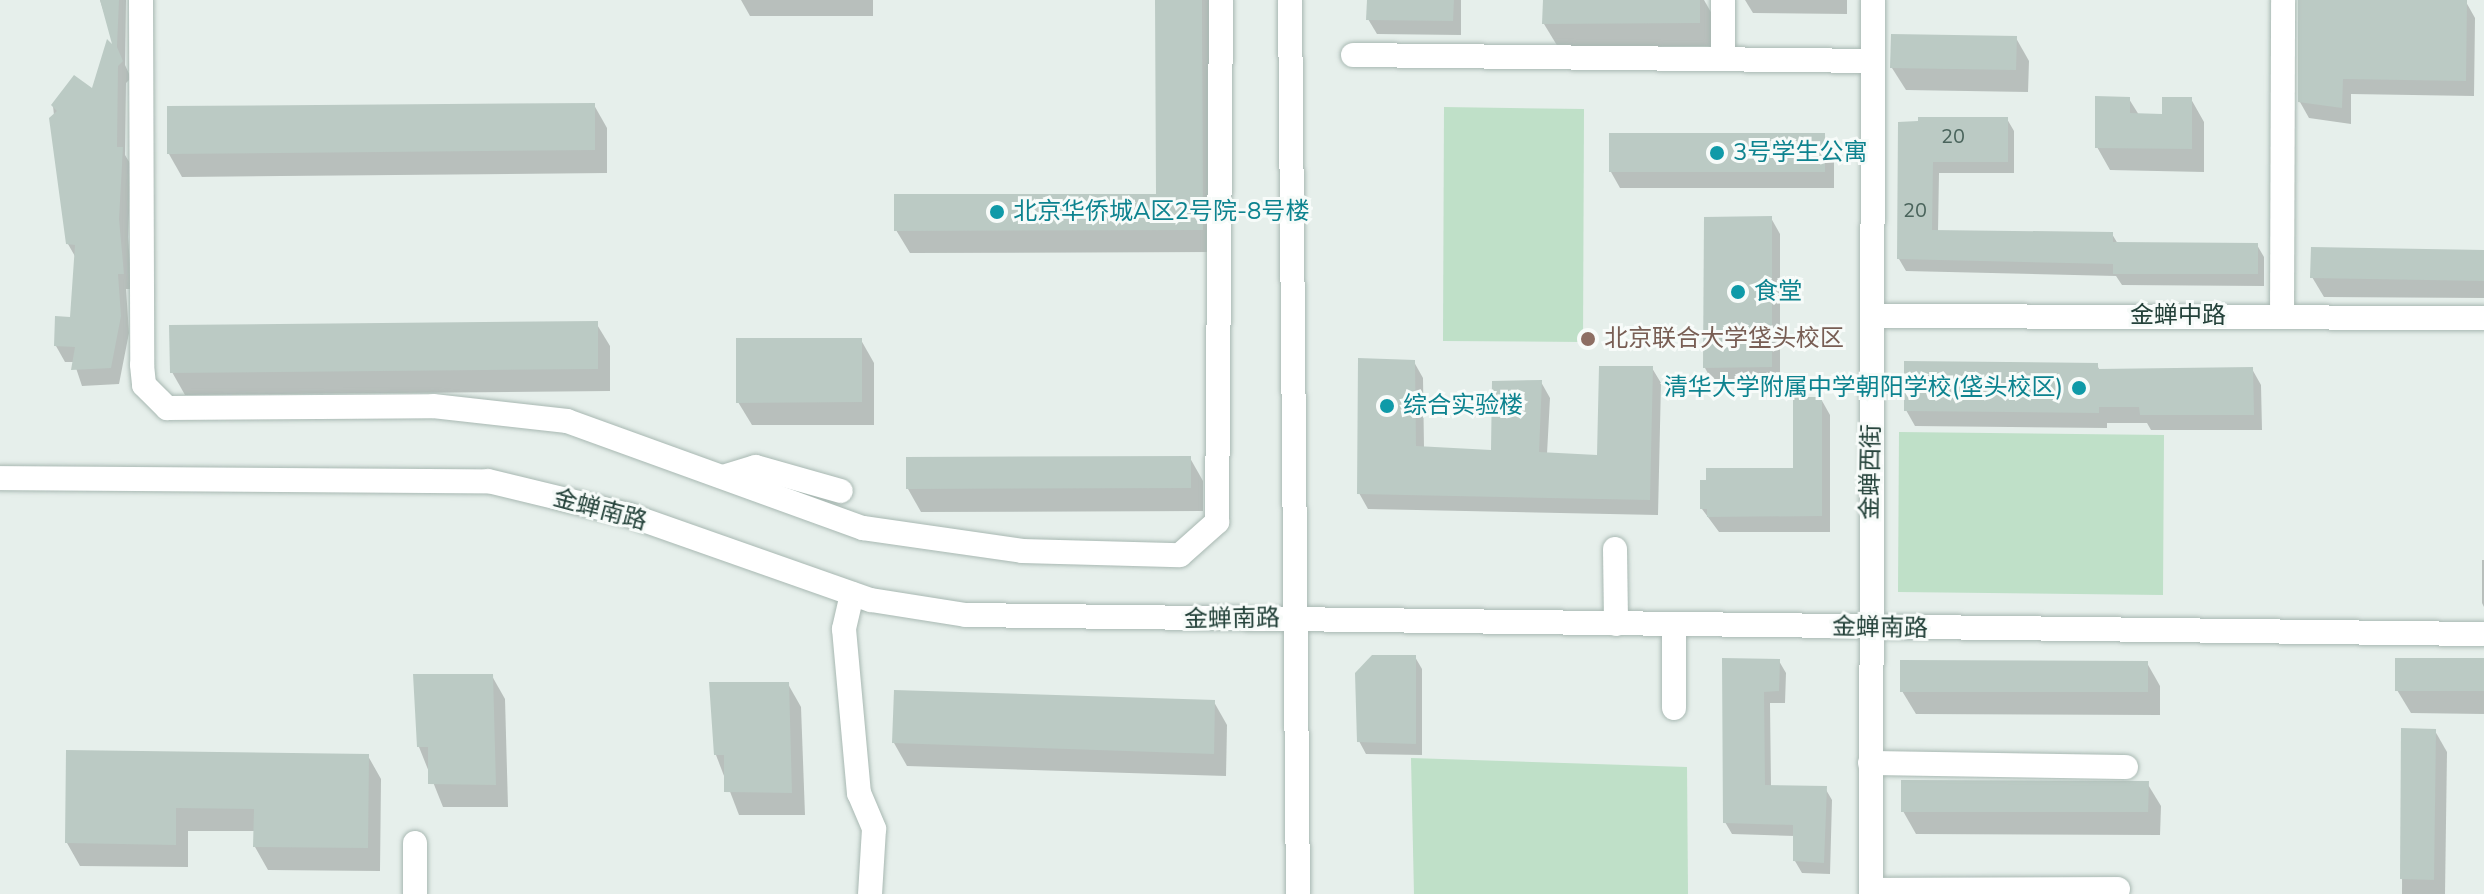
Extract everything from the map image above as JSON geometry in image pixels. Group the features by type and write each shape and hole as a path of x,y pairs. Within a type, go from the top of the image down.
{"street":[{"path":"141,0 142,365 144,385 153,400 167,408 433,406 567,421 863,528 1022,551 1180,555 1217,522 1221,0"},
{"path":"1290,0 1298,894"},
{"path":"1723,0 1723,57"},
{"name":"金蝉西街","path":"1871,892 1873,0"},
{"path":"2282,316 2283,0"},
{"path":"1353,55 1873,61"},
{"name":"金蝉中路","path":"1873,316 2484,318"},
{"path":"723,477 756,467 841,491"},
{"name":"金蝉南路","path":"0,478 488,481 629,515 852,594 966,615 1248,622 1296,617 1870,628 2484,634"},
{"path":"1615,549 1616,624"},
{"path":"852,594 844,629 859,793 874,829 870,894"},
{"path":"1674,625 1674,708"},
{"path":"1870,763 2126,767"},
{"path":"415,843 415,894"},
{"path":"1871,892 2118,889"}],"green space":[{"path":"1444,107 1584,109 1583,342 1443,341"},
{"path":"1899,432 2164,435 2163,595 1898,592"},
{"path":"1411,758 1687,767 1688,894 1414,894"}],"building":[{"path":"100,0 119,0 117,47 123,61 118,66 117,147 123,147 119,219 124,274 118,274 121,316 111,368 71,370 75,347 54,346 55,316 70,317 75,245 66,244 49,118 57,111 51,105 74,75 92,88 107,39 112,44"},
{"path":"1155,0 1202,0 1203,230 894,231 894,194 1156,194"},
{"path":"1367,0 1454,0 1453,21 1366,20"},
{"path":"1543,0 1700,0 1700,23 1542,24"},
{"path":"2298,0 2467,0 2466,81 2343,79 2342,108 2298,102"},
{"path":"1891,34 2017,36 2016,70 1890,68"},
{"path":"2095,96 2130,97 2130,113 2162,114 2162,97 2192,97 2192,149 2095,148"},
{"path":"595,103 595,150 167,154 167,106"},
{"path":"1918,117 2008,117 2008,162 1933,162 1932,230 2113,232 2113,242 2258,243 2258,274 2113,274 2113,264 1897,259 1898,122 1918,121"},
{"name":"3号学生公寓","path":"1609,133 1825,133 1825,172 1609,172"},
{"name":"食堂","path":"1772,216 1772,367 1703,368 1704,217"},
{"path":"2311,247 2484,250 2484,281 2310,278"},
{"path":"598,321 598,369 170,373 169,325"},
{"path":"736,338 862,338 862,402 736,403"},
{"name":"综合实验楼","path":"1358,358 1415,360 1416,446 1491,450 1492,381 1542,380 1539,452 1597,455 1599,366 1653,366 1650,500 1357,494"},
{"name":"清华大学附属中学朝阳学校(垡头校区)","path":"1904,361 2098,363 2098,369 2253,367 2254,415 2140,415 2139,407 2099,407 2099,413 1904,411"},
{"path":"1793,397 1822,397 1822,516 1707,517 1707,509 1700,509 1700,480 1706,480 1706,468 1793,468"},
{"path":"1191,456 1191,488 906,489 906,457"},
{"path":"1372,655 1416,655 1416,744 1357,742 1355,673"},
{"path":"1722,658 1780,659 1779,691 1764,692 1765,785 1827,786 1824,863 1793,861 1793,825 1723,823"},
{"path":"2395,658 2484,658 2484,691 2395,691"},
{"path":"1900,660 2148,661 2148,692 1900,692"},
{"path":"413,674 493,674 496,785 428,784 428,747 417,747"},
{"path":"709,682 789,682 792,793 724,792 724,755 714,755"},
{"path":"894,690 1215,700 1214,754 892,743"},
{"path":"2401,728 2436,729 2434,880 2400,879"},
{"path":"66,750 369,754 368,848 253,847 254,809 176,808 176,845 65,843"},
{"path":"1901,780 2149,781 2148,812 1901,812"}],"place":[{"name":"3号学生公寓","path":"1717,153"},
{"name":"北京华侨城A区2号院-8号楼","path":"997,212"},
{"name":"食堂","path":"1738,292"},
{"name":"北京联合大学垡头校区","path":"1588,339"},
{"name":"清华大学附属中学朝阳学校(垡头校区)","path":"2079,388"},
{"name":"综合实验楼","path":"1387,406"}]}
